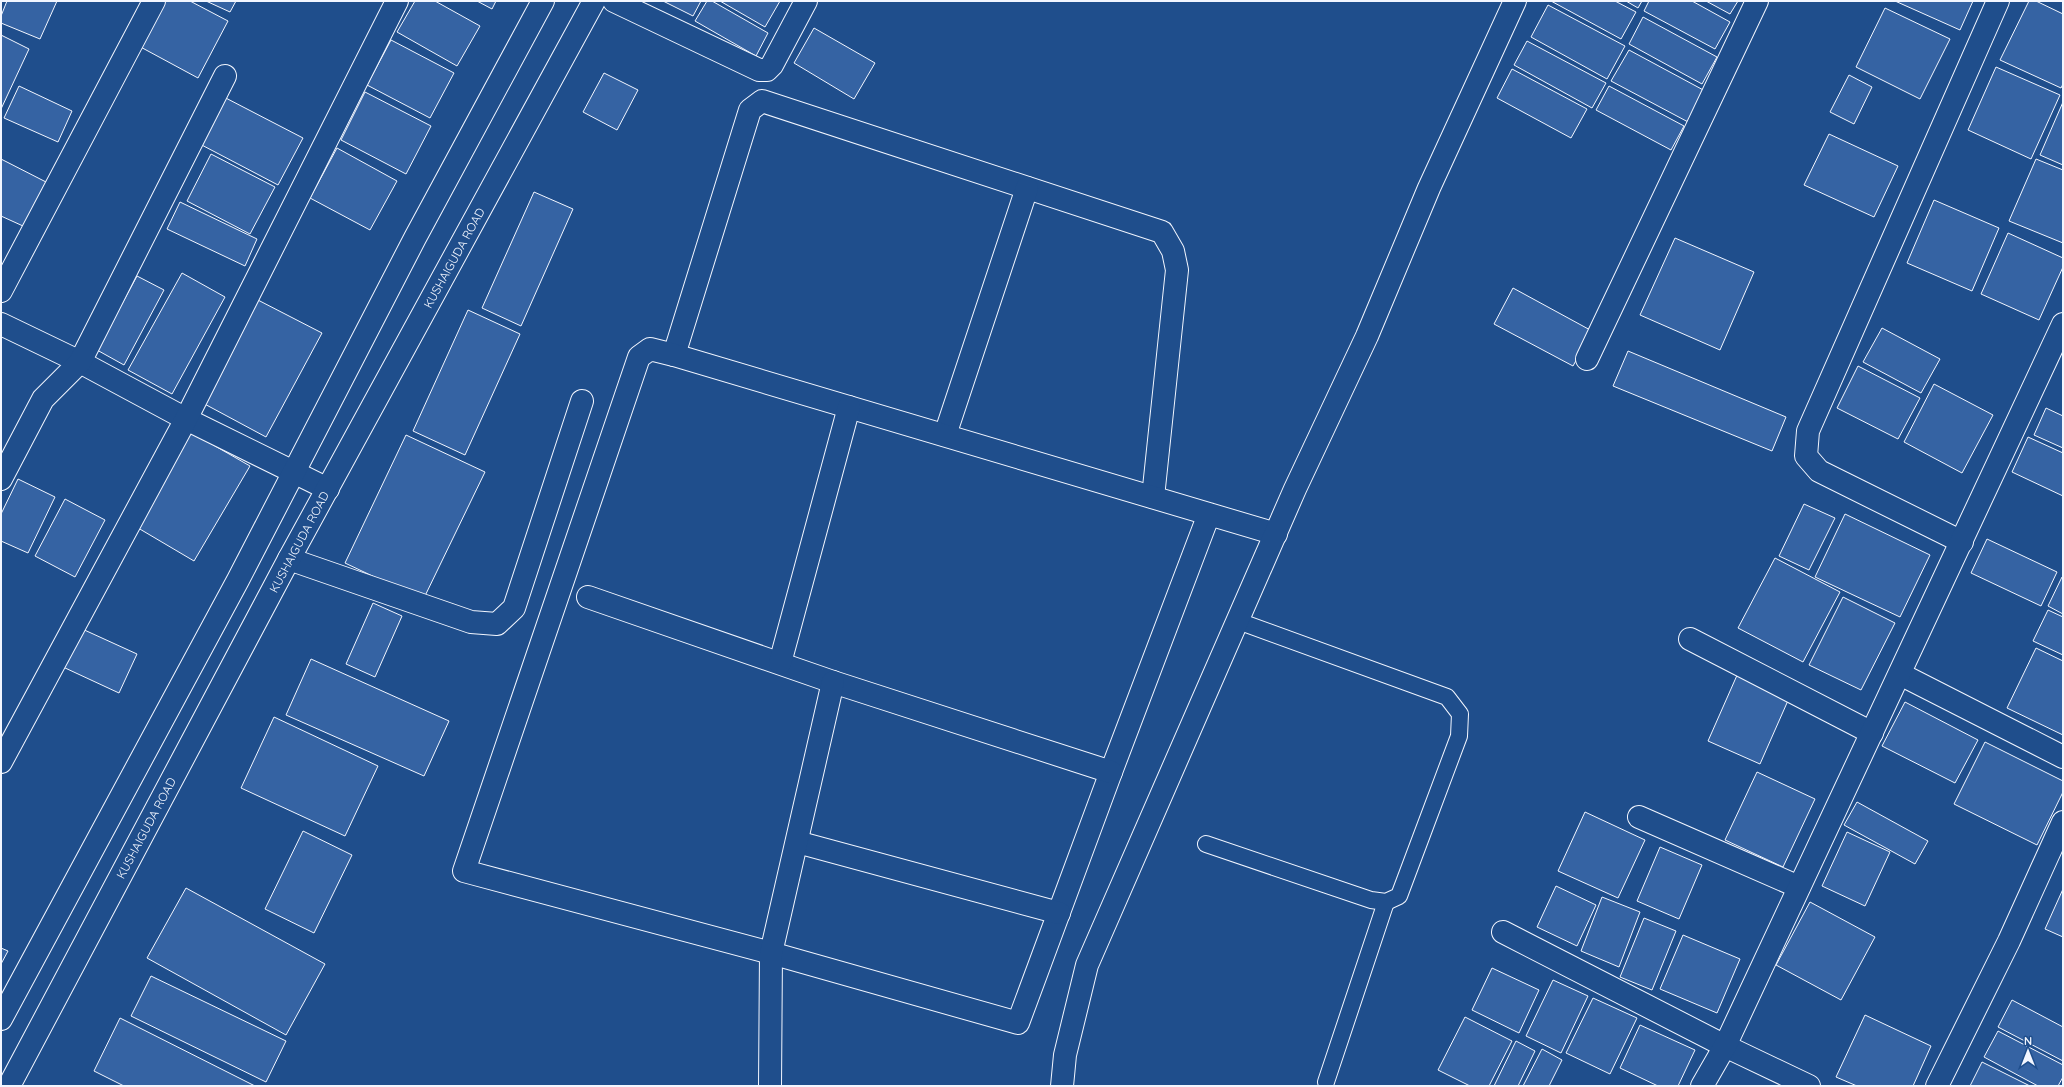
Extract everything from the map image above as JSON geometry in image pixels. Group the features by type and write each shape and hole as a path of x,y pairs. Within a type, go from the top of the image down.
{"street":[{"path":"1,291 154,1"},
{"path":"1,762 186,419 396,1"},
{"path":"1,1019 234,587 415,238 543,1"},
{"name":"KUSHAIGUDA ROAD","path":"9,1086 328,488 594,1"},
{"path":"614,1 759,70 767,70 772,65 806,1"},
{"path":"1062,1086 1065,1056 1087,965 1276,534 1367,336 1429,188 1515,1"},
{"path":"1586,359 1757,1"},
{"path":"1962,542 1819,471 1806,456 1808,431 1998,1"},
{"path":"1,479 43,399 80,362 225,76"},
{"path":"674,355 750,110 762,101 1162,232 1173,251 1177,270 1153,497"},
{"path":"945,435 1027,188"},
{"path":"1,324 80,362 186,419 328,488"},
{"path":"1702,1086 1725,1046 2063,324"},
{"path":"1209,514 1018,1023 771,953 464,871 639,358 650,349 945,435 1276,534"},
{"path":"290,559 471,622 497,624 514,608 582,401"},
{"path":"780,664 849,407"},
{"path":"588,597 833,682 1111,772"},
{"path":"1690,639 1872,733"},
{"path":"1900,674 2063,757"},
{"path":"770,1086 771,953 833,682"},
{"path":"1639,817 1799,887"},
{"path":"1937,1086 2009,941 2063,822"},
{"path":"797,842 1059,913"},
{"path":"1503,932 1725,1046 1809,1086"}],"lane":[{"path":"1206,844 1371,900 1386,902 1399,896 1458,736 1460,714 1447,697 1238,621"},
{"path":"1326,1082 1386,902"}],"building":[{"path":"7,1 57,1 40,39 1,23 1,16"},
{"path":"158,1 190,1 228,21 198,78 135,44"},
{"path":"206,1 236,1 230,12"},
{"path":"415,1 435,1 480,26 457,66 397,32"},
{"path":"477,1 496,1 492,9"},
{"path":"663,1 701,1 693,16"},
{"path":"707,1 712,1 768,33 756,56 695,21"},
{"path":"720,1 780,1 765,27"},
{"path":"1551,1 1615,1 1636,12 1621,39"},
{"path":"1626,1 1642,1 1638,8"},
{"path":"1649,1 1692,1 1730,22 1715,49 1644,11"},
{"path":"1706,1 1738,1 1730,14"},
{"path":"1895,1 1973,1 1960,30"},
{"path":"2029,1 2036,1 2063,14 2063,84 2061,88 2000,60"},
{"path":"1548,5 1625,46 1607,79 1531,37"},
{"path":"1885,8 1950,39 1920,99 1856,67"},
{"path":"1643,17 1717,57 1702,84 1629,44"},
{"path":"814,28 875,63 854,99 794,63"},
{"path":"1,35 29,49 1,109"},
{"path":"391,40 454,73 430,118 367,85"},
{"path":"1527,41 1606,83 1592,108 1514,65"},
{"path":"1629,50 1707,92 1690,123 1611,81"},
{"path":"1996,67 2060,95 2031,159 1968,130"},
{"path":"1512,69 1587,109 1571,138 1497,98"},
{"path":"604,73 638,90 617,130 583,112"},
{"path":"1849,75 1872,87 1854,124 1830,112"},
{"path":"19,86 72,111 58,142 4,118"},
{"path":"1609,86 1684,126 1671,150 1596,110"},
{"path":"365,92 431,126 406,174 341,140"},
{"path":"220,95 303,138 278,185 196,142"},
{"path":"2063,102 2063,165 2040,155"},
{"path":"1829,134 1898,166 1874,217 1804,185"},
{"path":"337,148 397,181 370,230 310,198"},
{"path":"211,154 275,187 250,234 187,201"},
{"path":"1,159 46,182 23,226 1,216"},
{"path":"2036,159 2063,170 2063,243 2009,221"},
{"path":"534,192 573,209 521,326 482,308"},
{"path":"1934,200 1999,228 1972,291 1907,263"},
{"path":"180,202 257,239 245,266 167,229"},
{"path":"2008,233 2063,258 2063,267 2039,320 1981,294"},
{"path":"1675,238 1754,272 1720,350 1640,315"},
{"path":"182,273 225,297 172,394 128,370"},
{"path":"137,276 164,290 124,365 97,350"},
{"path":"1513,288 1592,331 1573,366 1494,324"},
{"path":"254,298 322,333 266,437 199,401"},
{"path":"468,310 520,334 465,455 413,431"},
{"path":"1882,328 1940,359 1921,393 1863,362"},
{"path":"1628,351 1786,417 1772,451 1613,386"},
{"path":"1858,366 1920,398 1898,439 1837,408"},
{"path":"1934,384 1993,415 1962,473 1904,442"},
{"path":"2046,408 2063,416 2063,448 2034,435"},
{"path":"189,431 250,466 194,561 133,525"},
{"path":"406,435 485,472 423,600 345,563"},
{"path":"2028,437 2063,453 2063,496 2012,472"},
{"path":"18,479 55,497 28,553 1,541 1,514"},
{"path":"65,499 105,520 75,577 35,556"},
{"path":"1804,504 1835,518 1809,570 1779,556"},
{"path":"1845,514 1930,555 1900,617 1815,577"},
{"path":"1987,539 2057,572 2041,606 1971,573"},
{"path":"1775,558 1840,592 1803,662 1738,628"},
{"path":"2062,577 2063,578 2063,614 2048,606"},
{"path":"1843,597 1895,623 1861,690 1809,665"},
{"path":"373,603 402,616 375,677 346,664"},
{"path":"2048,610 2063,617 2063,655 2033,641"},
{"path":"80,628 137,654 119,693 63,667"},
{"path":"2036,648 2063,661 2063,735 2007,708"},
{"path":"311,659 449,721 424,776 286,715"},
{"path":"1738,673 1790,696 1760,764 1708,741"},
{"path":"1905,702 1978,740 1955,783 1882,746"},
{"path":"274,717 378,766 345,836 241,788"},
{"path":"1985,742 2063,781 2063,792 2037,845 1954,804"},
{"path":"1757,772 1815,799 1783,867 1725,840"},
{"path":"1857,802 1928,841 1915,864 1844,825"},
{"path":"1585,812 1645,840 1618,898 1558,871"},
{"path":"303,831 352,855 314,933 265,909"},
{"path":"1847,832 1890,852 1865,906 1822,886"},
{"path":"1660,847 1702,865 1679,919 1637,901"},
{"path":"1556,886 1596,905 1577,946 1537,927"},
{"path":"186,888 325,964 286,1035 147,958"},
{"path":"2063,889 2063,937 2045,929"},
{"path":"1602,897 1640,912 1619,967 1581,951"},
{"path":"1810,902 1875,937 1841,1000 1776,965"},
{"path":"1644,918 1676,931 1652,990 1620,977"},
{"path":"1683,935 1740,959 1717,1013 1660,989"},
{"path":"1,948 8,951 1,964"},
{"path":"1492,968 1539,990 1519,1033 1472,1010"},
{"path":"151,976 286,1041 266,1082 131,1016"},
{"path":"1553,980 1588,996 1561,1053 1526,1036"},
{"path":"1593,998 1637,1018 1610,1074 1566,1053"},
{"path":"2012,1000 2063,1027 2063,1061 1998,1027"},
{"path":"1865,1015 1931,1046 1913,1086 1857,1086 1836,1077"},
{"path":"1465,1017 1512,1041 1489,1086 1470,1086 1438,1070"},
{"path":"120,1018 255,1086 124,1086 94,1071"},
{"path":"1640,1025 1695,1050 1678,1086 1658,1086 1620,1068"},
{"path":"1998,1031 2063,1065 2063,1077 2058,1086 2038,1086 1984,1057"},
{"path":"1516,1041 1535,1051 1518,1086 1494,1086"},
{"path":"1542,1049 1562,1060 1549,1086 1523,1086"},
{"path":"1982,1062 2030,1086 1970,1086"}]}
